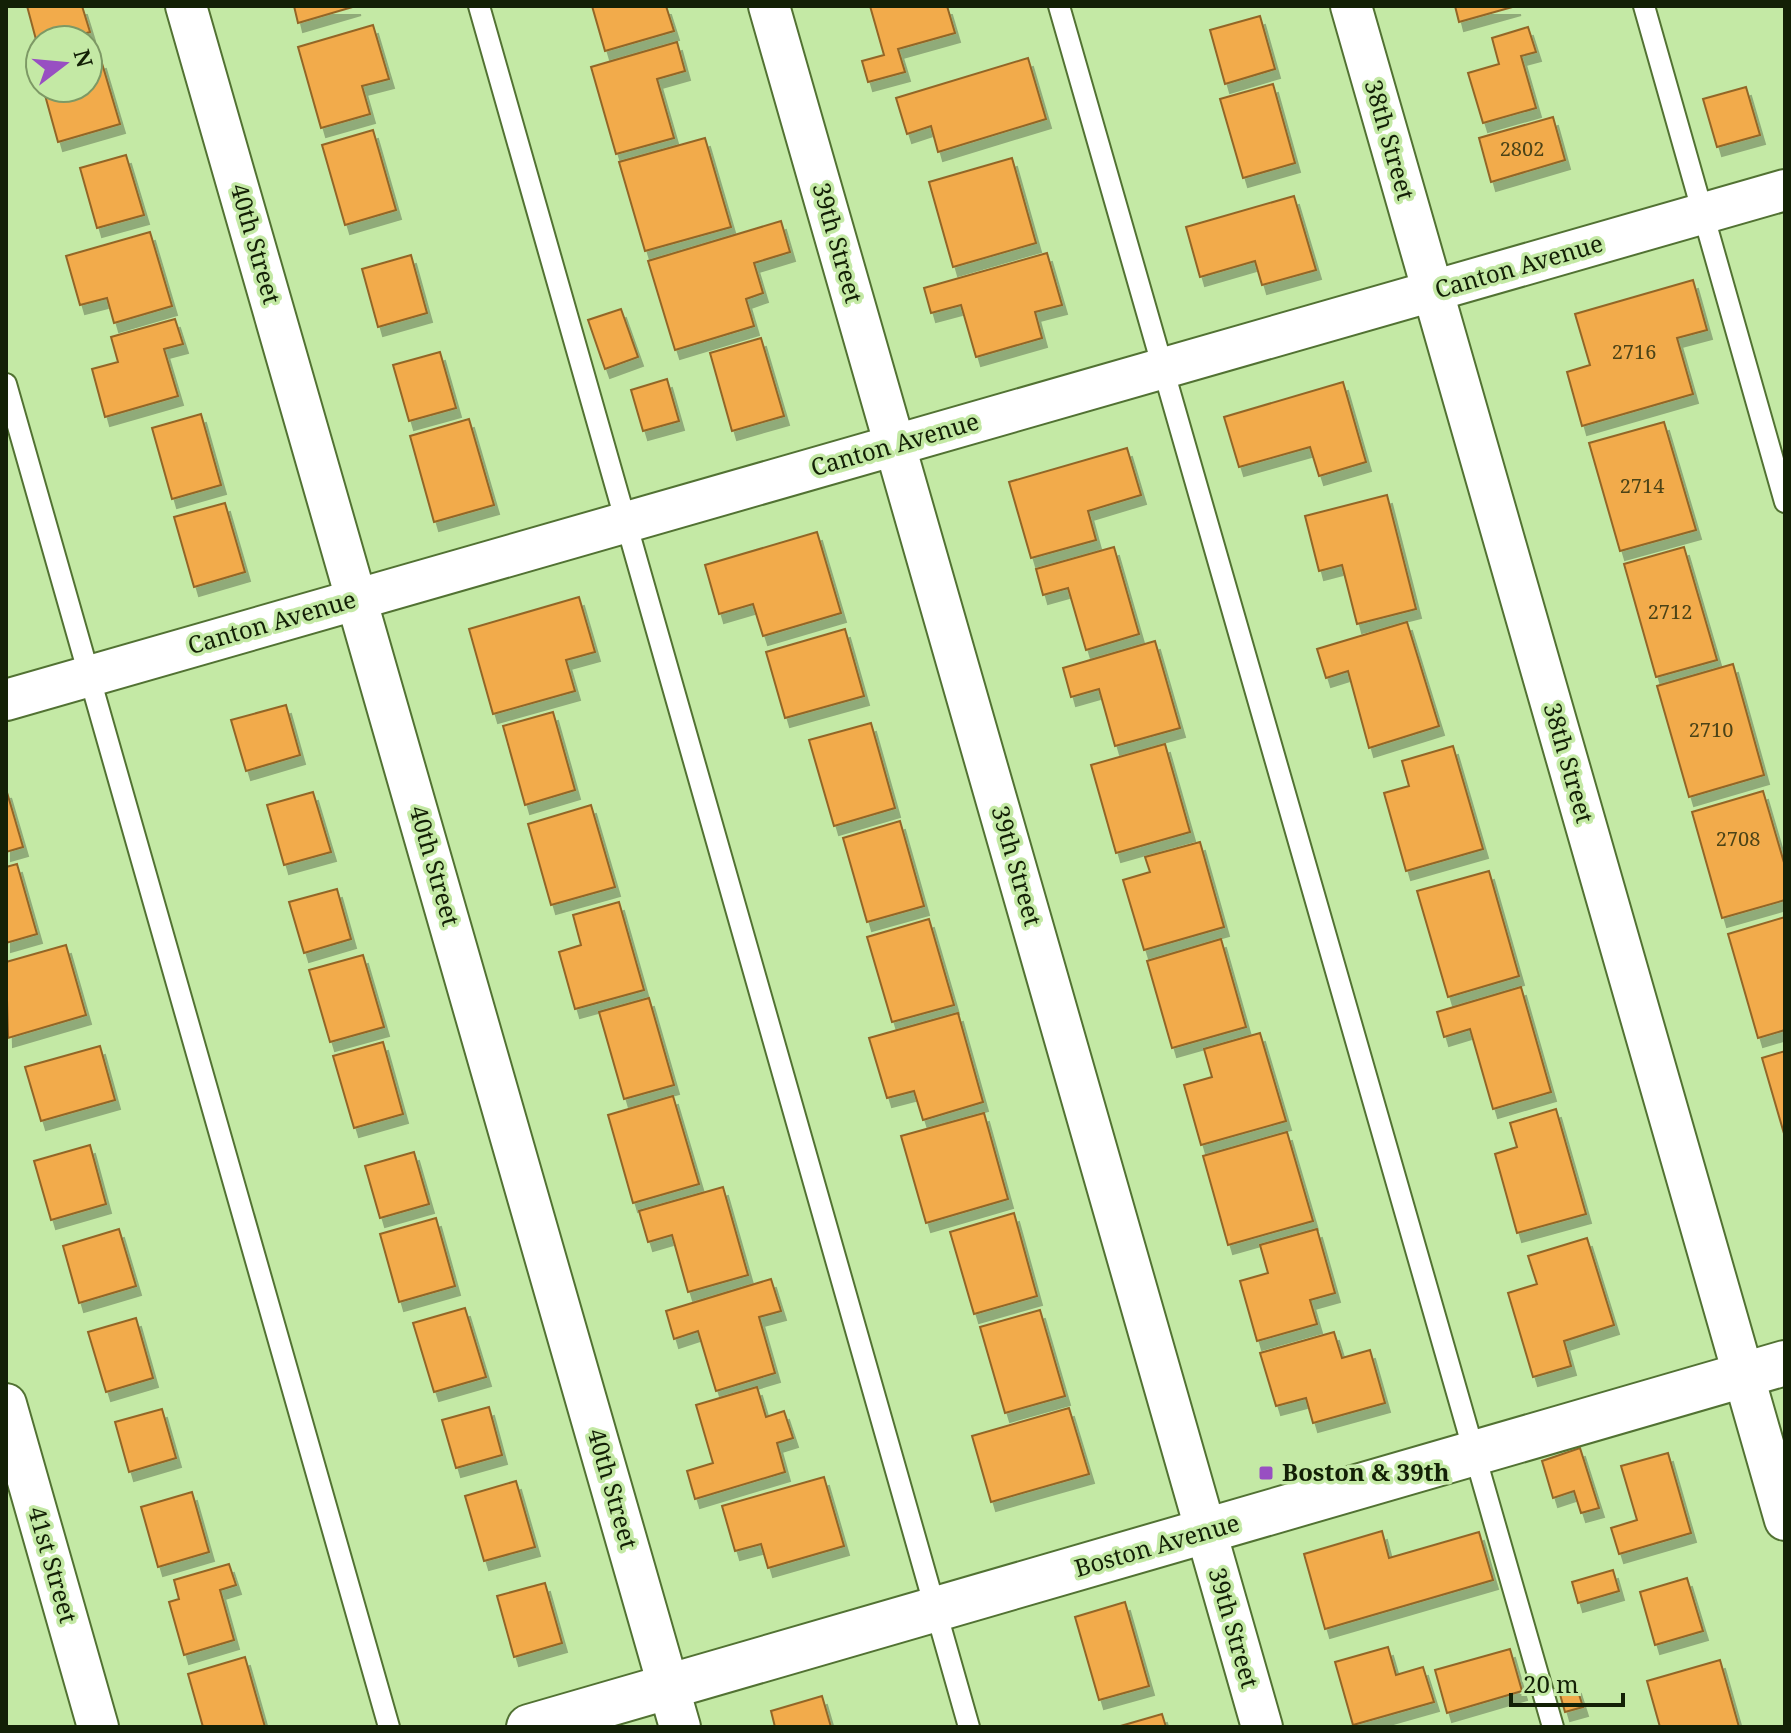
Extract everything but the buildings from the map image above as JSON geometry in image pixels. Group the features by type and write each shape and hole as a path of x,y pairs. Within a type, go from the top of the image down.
{"street":[{"name":"40th Street","path":"186,6 674,1707"},
{"name":"39th Street","path":"769,6 1262,1727"},
{"name":"38th Street","path":"1351,6 1785,1520"},
{"name":"Canton Avenue","path":"6,700 1785,190"},
{"name":"Boston Avenue","path":"529,1727 674,1707 936,1610 1785,1363"},
{"name":"41st Street","path":"6,1404 98,1727"}],"lane":[{"path":"479,6 969,1727"},
{"path":"1059,6 1553,1727"},
{"path":"1644,6 1785,502"},
{"path":"6,384 389,1727"}],"place":[{"name":"Boston & 39th","path":"1266,1473"}]}
